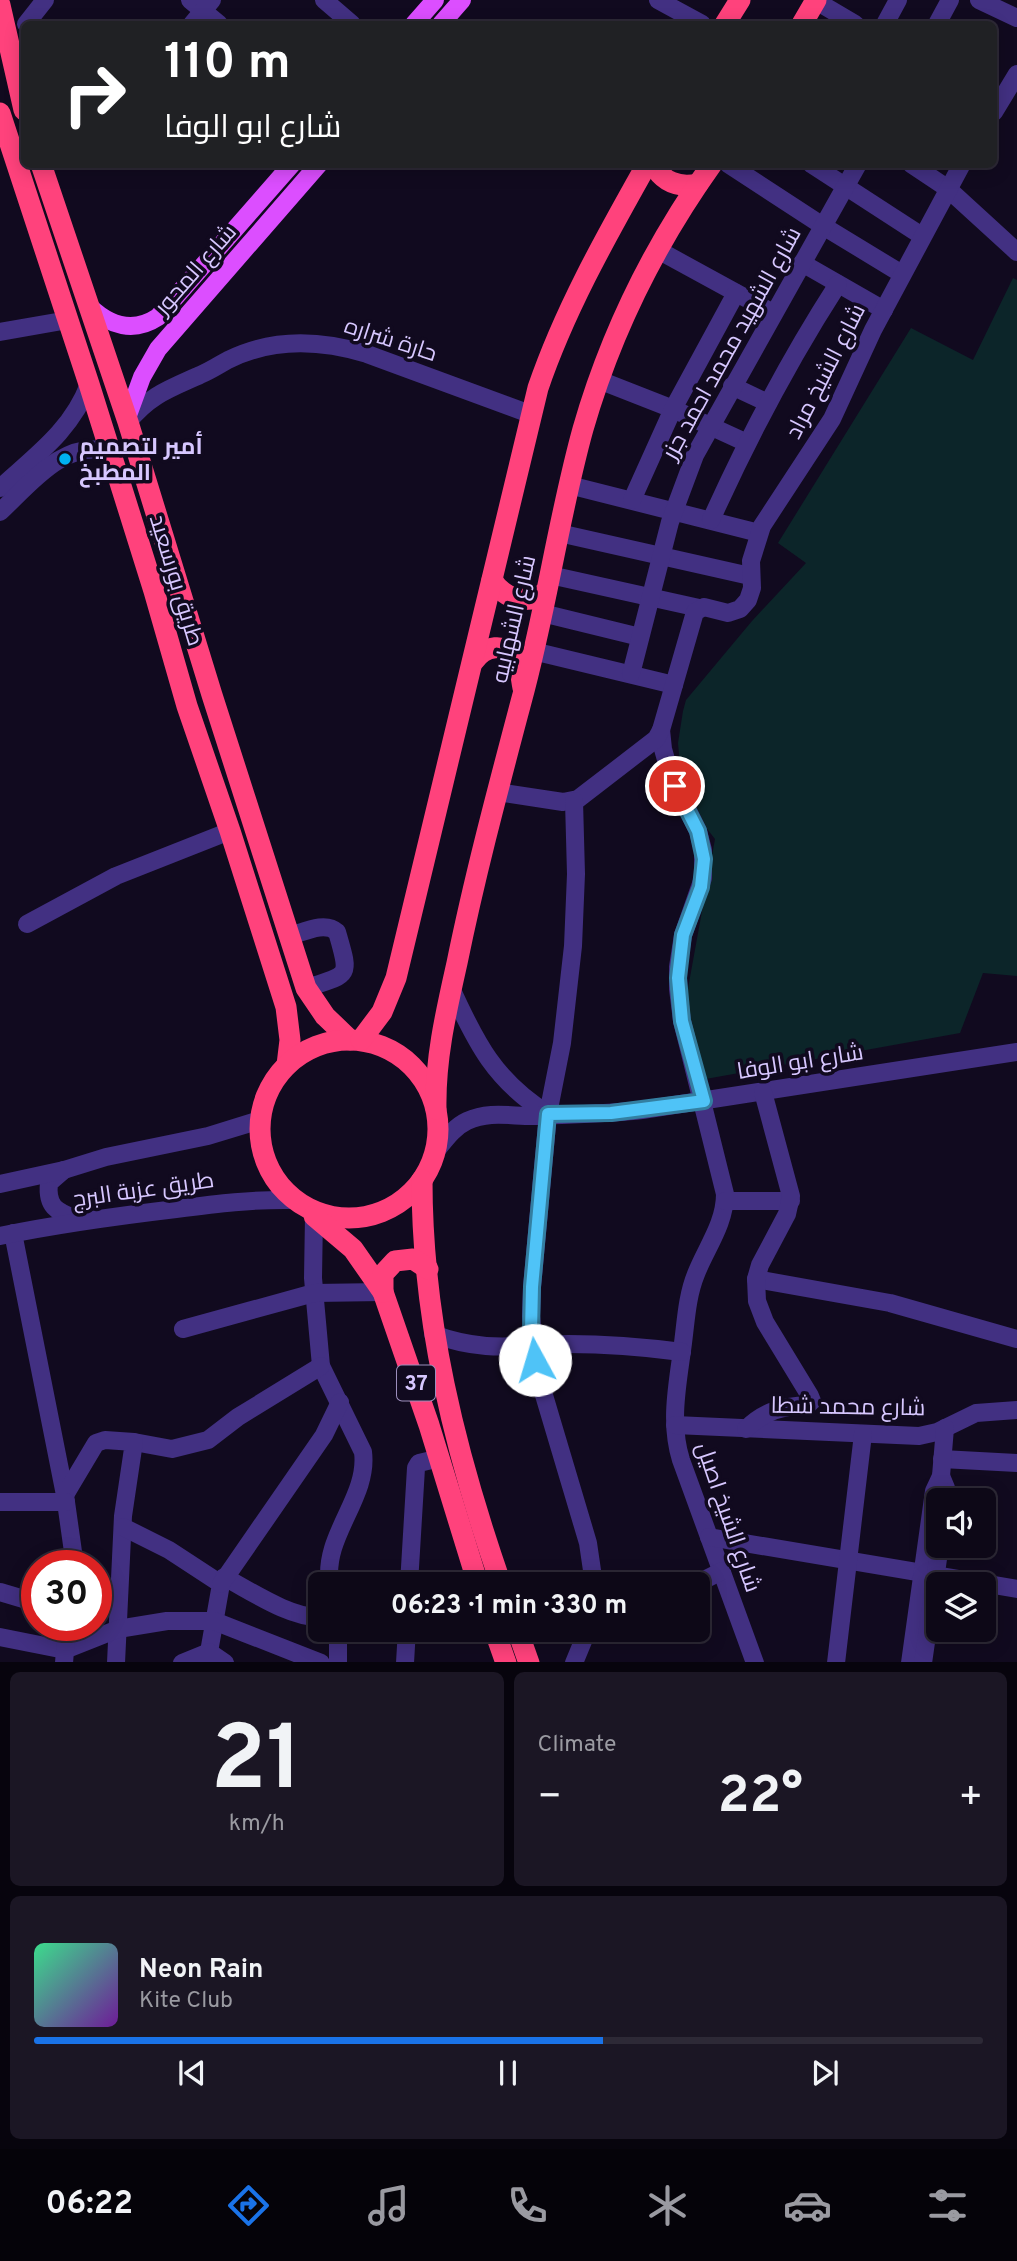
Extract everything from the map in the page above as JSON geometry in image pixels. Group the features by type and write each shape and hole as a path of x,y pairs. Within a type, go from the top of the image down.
{"highway":[{"path":"727,21 740,0"},
{"path":"804,21 816,1"},
{"path":"0,5 21,97"},
{"name":"طريق بورسعيد","path":"0,113 155,591 187,706 286,1007 290,1040 287,1065"},
{"name":"طريق بورسعيد","path":"42,168 127,420 306,988 325,1016 355,1040"},
{"name":"شارع الشهابيه","path":"355,1040 382,1012 396,978 474,661 530,414 547,362 567,313 645,168"},
{"path":"656,168 661,176 672,183 685,186 698,184"},
{"name":"شارع الشهابيه","path":"436,1109 437,1063 474,880 524,694 584,427 599,380 631,304 658,250 709,168"},
{"path":"492,579 505,594 519,599 533,599 546,593"},
{"path":"170,648 181,653 187,652 196,638"},
{"path":"474,661 487,649 496,647 509,651 519,666 524,694"},
{"path":"187,706 188,699 199,691 212,695"},
{"path":"355,1040 387,1048 409,1063 426,1084 436,1109 436,1151 422,1180 400,1203 371,1216 339,1218 306,1208 276,1181 265,1158 260,1133 261,1120 269,1090 287,1065 298,1056 323,1044 355,1040"},
{"name":"37","path":"422,1180 422,1214 433,1334 456,1437 496,1572"},
{"name":"37","path":"306,1208 353,1249 383,1292 440,1458 474,1572"},
{"path":"383,1292 383,1274 395,1261 413,1259 428,1269"},
{"path":"499,1642 506,1662"},
{"path":"522,1642 529,1662"}],"main road":[{"path":"417,21 435,0"},
{"path":"443,21 462,0"},
{"name":"شارع المحور","path":"90,307 106,321 119,325 139,325 158,317 288,168"},
{"name":"شارع المحور","path":"127,420 142,377 158,349 316,168"}],"street":[{"path":"29,21 45,0"},
{"path":"324,0 348,21"},
{"path":"658,0 696,21"},
{"path":"887,21 898,0"},
{"path":"938,21 950,0"},
{"path":"816,1 850,21"},
{"path":"991,2 1017,18"},
{"path":"200,9 215,21"},
{"path":"9,47 21,31"},
{"path":"997,104 1017,74"},
{"path":"734,168 822,226 902,274"},
{"path":"817,168 922,236"},
{"name":"شارع الشهيد محمد احمد جزر","path":"631,674 673,511 689,469 709,426 856,168"},
{"path":"917,168 947,188 1017,251"},
{"name":"شارع الشيخ مراد","path":"699,608 728,613 740,609 751,594 752,554 759,533 832,419 902,274 960,168"},
{"path":"658,250 773,313"},
{"path":"802,263 884,310"},
{"path":"711,520 768,403 800,344 838,284"},
{"path":"632,500 673,410 736,293"},
{"path":"0,332 68,320"},
{"name":"حارة شراره","path":"127,420 160,392 228,360 266,347 307,343 347,348 367,354 530,414"},
{"path":"599,380 747,443"},
{"path":"0,488 60,435 77,411 89,384"},
{"path":"732,386 768,403"},
{"path":"0,512 66,455 91,448 110,452"},
{"path":"569,485 759,533"},
{"path":"559,533 750,576"},
{"path":"546,593 651,597 699,608"},
{"path":"546,593 640,637"},
{"path":"497,792 563,802 574,800 585,795 649,747 661,730 695,612 699,608"},
{"path":"533,651 674,685"},
{"name":"شارع الشيخ اصيل","path":"661,730 670,774 698,831 704,859 701,887 683,935 678,978 682,1021 704,1101 725,1201 721,1220 694,1280 689,1300 675,1425 681,1460 755,1662"},
{"path":"574,800 576,898 571,971 562,1043 548,1114 532,1287 533,1346 542,1389 587,1543 592,1572"},
{"path":"27,924 116,876 230,831"},
{"path":"290,936 321,927 334,928 337,932 346,970 338,978 306,988"},
{"path":"452,988 472,1034 489,1061 511,1085 548,1114"},
{"name":"شارع ابو الوفا","path":"436,1151 458,1126 476,1117 502,1113 532,1116 611,1113 1017,1052"},
{"path":"746,1429 772,1410 808,1405 812,1401 761,1315 757,1301 756,1279 762,1259 787,1214 791,1200 790,1187 763,1091"},
{"name":"طريق عزبة البرج","path":"0,1184 64,1170 106,1157 208,1136 261,1120"},
{"path":"64,1170 49,1183 50,1201 56,1210 81,1221"},
{"path":"725,1201 791,1200"},
{"name":"طريق عزبة البرج","path":"7,1235 81,1221 223,1203 306,1208"},
{"path":"306,1208 321,1366 363,1452 365,1463 362,1477 330,1556 328,1572"},
{"path":"7,1235 66,1499 73,1550"},
{"path":"756,1279 881,1301 1017,1339"},
{"path":"183,1329 314,1293 383,1292"},
{"path":"433,1334 488,1347 616,1345 682,1352"},
{"path":"66,1499 96,1443 105,1440 134,1442 172,1449 208,1440 239,1417 321,1366"},
{"path":"209,1652 223,1581 324,1435 340,1402"},
{"name":"شارع محمد شطا","path":"675,1425 919,1436 945,1428 976,1413 1017,1409"},
{"path":"929,1572 934,1491 941,1467 945,1428"},
{"path":"836,1662 863,1434"},
{"path":"116,1662 122,1527 134,1442"},
{"path":"410,1572 416,1468 419,1463 440,1458"},
{"path":"941,1467 1017,1463"},
{"path":"941,1467 946,1488"},
{"path":"0,1502 66,1499"},
{"path":"122,1527 223,1581 308,1616"},
{"path":"709,1537 926,1573"},
{"path":"710,1578 722,1572"},
{"path":"996,1585 1017,1589"},
{"path":"910,1662 926,1588"},
{"path":"0,1591 21,1598"},
{"path":"923,1662 926,1618"},
{"path":"0,1637 64,1656 118,1629 167,1621 214,1621 321,1662"},
{"path":"338,1642 338,1662"},
{"path":"405,1662 406,1642"},
{"path":"574,1662 585,1642"},
{"path":"182,1662 209,1652"},
{"path":"209,1652 225,1662"}],"green space":[{"path":"1013,278 1017,280 1017,976 983,973 960,1033 700,1080 685,1005 715,839 697,816 681,776 678,743 686,700 752,621 806,563 778,543 911,328 973,360"}],"place":[{"name":"أمير لتصميم المطبخ","path":"65,459"}],"route":[{"path":"535,1360 531,1331 532,1287 548,1114 611,1113 704,1101 682,1021 678,978 683,935 701,887 704,859 698,831 675,786"}]}
